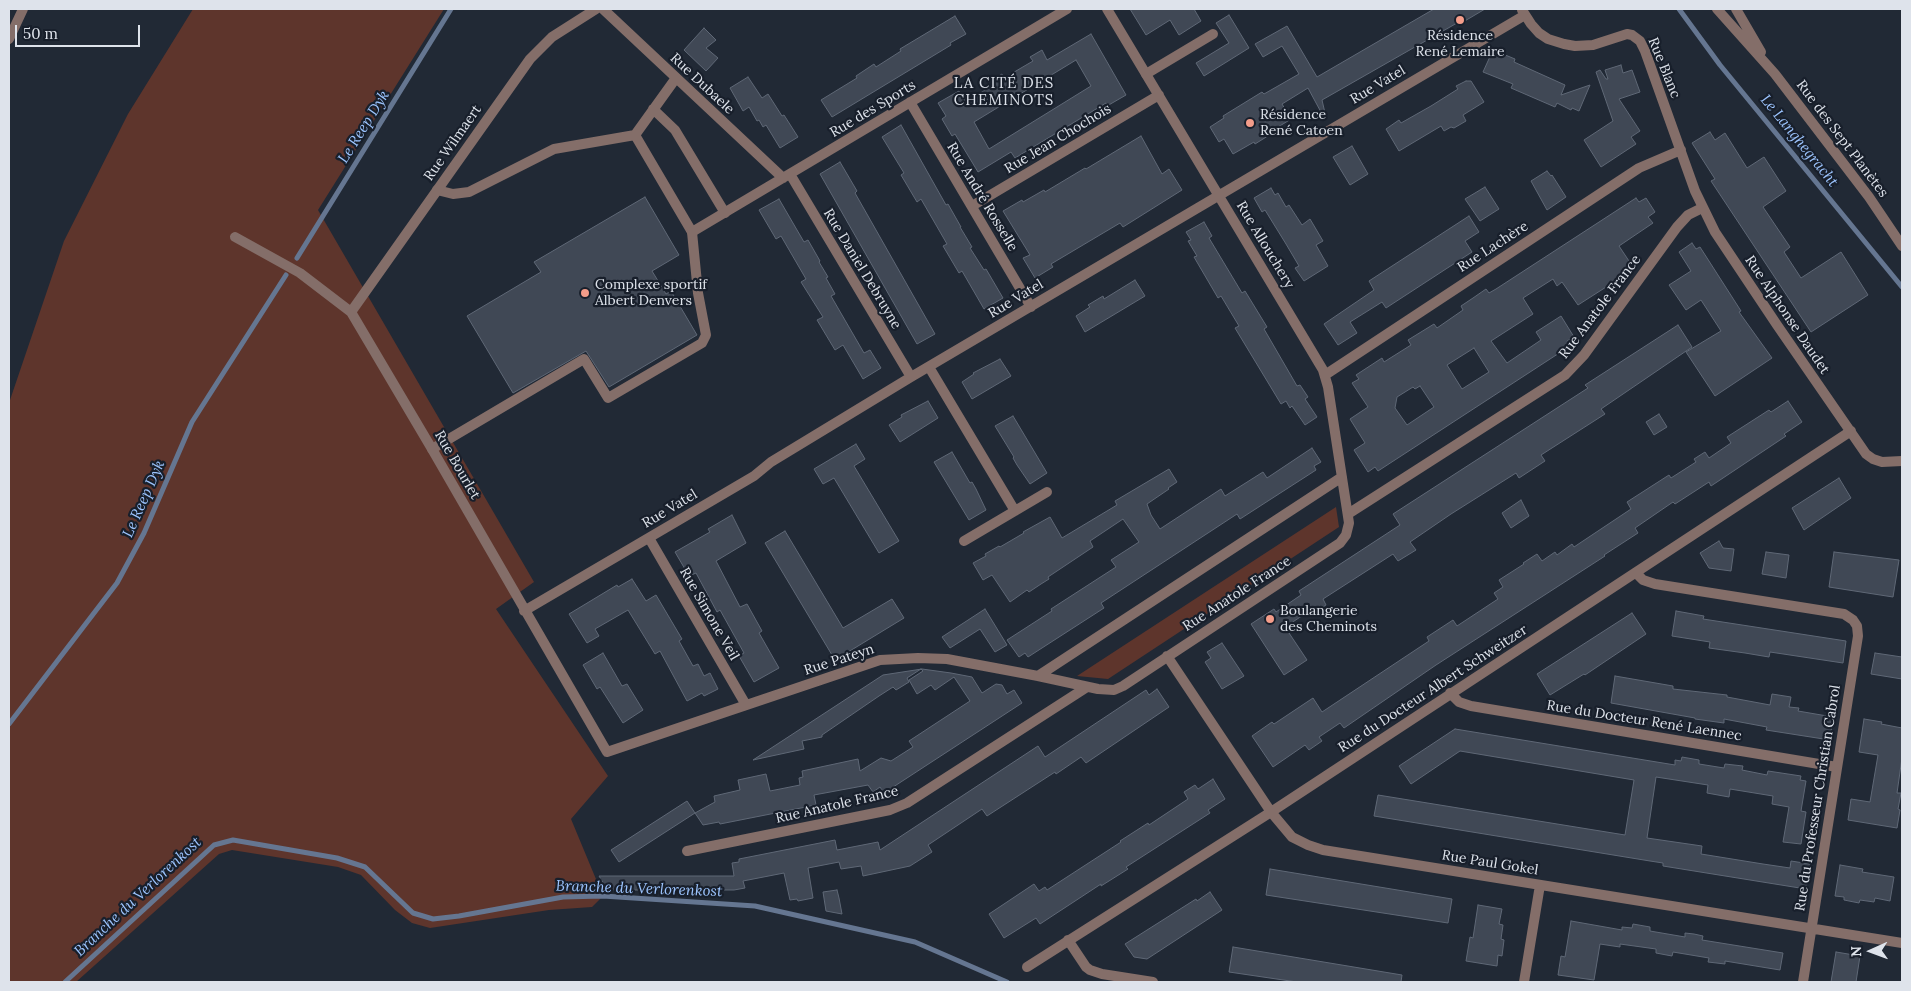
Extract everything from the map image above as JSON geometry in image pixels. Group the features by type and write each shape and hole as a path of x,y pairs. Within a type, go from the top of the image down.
{"street":[{"path":"9,39 23,9"},
{"name":"Rue Wilmaert","path":"351,312 537,51 552,37 596,9"},
{"name":"Rue Dubaele","path":"603,9 676,78 786,176"},
{"name":"Rue des Sports","path":"692,232 1067,9"},
{"name":"Rue Allouchery","path":"1107,9 1325,375 1348,514"},
{"name":"Rue des Sept Planètes","path":"1717,9 1775,74 1869,197 1902,246"},
{"name":"Rue des Sept Planètes","path":"1736,9 1775,74"},
{"name":"Rue Blanc","path":"1523,12 1534,29 1544,36 1569,46 1593,45 1627,34 1637,37 1645,51 1681,150"},
{"name":"Rue Vatel","path":"524,612 754,476 771,462 911,377 1523,12"},
{"path":"1146,74 1213,34"},
{"path":"437,190 453,194 468,192 554,149 635,136 676,78"},
{"name":"Rue Jean Chochois","path":"972,206 1159,95"},
{"name":"Rue André Rosselle","path":"910,102 1031,307"},
{"path":"653,110 675,130 725,213"},
{"path":"432,449 584,359 608,398 702,343 706,336 706,329 698,293 692,232 635,136"},
{"name":"Rue Alphonse Daudet","path":"1681,150 1702,208 1715,232 1866,454 1873,459 1886,462 1902,460"},
{"name":"Rue Lachère","path":"1325,375 1639,168 1681,150"},
{"name":"Rue Daniel Debruyne","path":"786,176 911,377"},
{"name":"Rue Anatole France","path":"687,851 890,810 907,803 1087,687 1105,690 1118,688 1340,543 1346,536 1349,527 1348,514 1565,375 1584,355 1677,227 1688,215 1702,208"},
{"name":"Rue Bourlet","path":"235,237 300,273 351,312 607,752"},
{"path":"929,367 1015,511"},
{"name":"Rue du Docteur Albert Schweitzer","path":"1027,967 1271,812 1851,432"},
{"path":"1038,676 1342,477"},
{"path":"964,540 1047,492"},
{"name":"Rue Simone Veil","path":"649,538 746,705"},
{"name":"Rue du Professeur Christian Cabrol","path":"1636,573 1643,580 1654,584 1848,615 1857,626 1858,636 1803,982"},
{"name":"Rue Paul Gokel","path":"1167,656 1271,812 1292,837 1300,842 1316,848 1902,943"},
{"name":"Rue Pateyn","path":"607,752 870,662 884,659 918,658 947,660 1038,676 1087,687"},
{"name":"Rue du Docteur René Laennec","path":"1450,694 1458,702 1471,706 1837,766"},
{"path":"1524,982 1540,885"},
{"path":"1068,940 1090,970 1102,974 1153,982"}],"shaded area":[{"path":"193,9 444,9 318,210 534,582 496,609 608,776 571,819 603,896 592,907 549,910 430,928 412,923 395,910 361,875 338,867 232,850 219,854 76,982 9,982 9,403 64,241 128,114"},
{"path":"1336,507 1339,527 1108,679 1077,676"}],"building":[{"path":"1130,9 1194,9 1201,21 1179,35 1170,20 1146,35"},
{"path":"1434,9 1485,9 1322,100 1325,113 1322,114 1308,88 1282,104 1291,119 1255,144 1254,142 1233,154 1224,139 1219,142 1210,127 1224,118 1223,116 1262,92 1264,94 1299,74 1282,46 1263,57 1255,44 1287,26 1317,77"},
{"path":"1229,15 1249,48 1204,76 1196,63 1229,43 1216,23"},
{"path":"955,16 966,34 832,117 821,100 857,78 856,76 874,64 876,67 901,51 900,49"},
{"path":"704,28 716,40 706,48 718,58 706,71 684,50"},
{"path":"1091,34 1126,95 1107,106 1106,103 1015,158 1011,152 978,172 955,134 952,136 942,119 946,116 938,103 959,91 966,102 993,85 990,81 1002,74 1004,78 1033,61 1030,57 1042,50 1047,60","holes":["1076,60 1091,86 989,149 974,122"]},
{"path":"1493,50 1515,59 1514,62 1565,85 1561,95 1590,85 1579,111 1572,108 1571,110 1557,103 1555,107 1511,88 1513,84 1483,72"},
{"path":"1621,65 1623,73 1632,70 1640,92 1619,99 1640,131 1631,137 1636,144 1601,167 1584,140 1613,121 1596,72 1600,70 1608,79 1605,70"},
{"path":"748,77 762,98 768,94 798,137 780,148 766,125 763,127 759,120 757,121 749,107 743,111 730,88"},
{"path":"1466,81 1471,81 1484,102 1463,115 1466,121 1444,131 1441,126 1399,151 1386,129 1399,120 1401,123 1431,106 1458,89 1456,86"},
{"path":"901,125 946,205 948,204 961,227 972,247 970,248 984,270 986,269 1003,298 984,309 962,271 959,273 943,246 947,244 921,199 917,202 901,175 904,173 882,137"},
{"path":"1710,132 1715,140 1725,133 1747,168 1764,157 1786,191 1763,207 1790,247 1784,252 1801,278 1841,252 1868,295 1811,332 1711,181 1715,179 1692,143"},
{"path":"1141,136 1162,174 1169,169 1182,190 1123,227 1120,223 1051,264 1053,267 1035,278 1023,258 1030,255 1003,211 1044,190 1045,192"},
{"path":"1352,146 1368,174 1350,185 1333,157"},
{"path":"840,162 857,191 855,193 935,334 917,344 820,174"},
{"path":"1547,171 1552,175 1566,197 1547,210 1531,181"},
{"path":"1485,187 1499,209 1480,221 1465,199"},
{"path":"1271,188 1275,195 1278,193 1286,207 1289,205 1302,225 1310,219 1323,241 1316,245 1328,266 1304,281 1295,268 1299,266 1286,244 1265,210 1262,212 1254,198"},
{"name":"Complexe sportif Albert Denvers","path":"645,197 679,255 652,271 666,294 671,291 697,335 609,387 586,351 513,393 467,316 541,272 534,262"},
{"path":"1636,198 1639,202 1646,198 1655,212 1648,217 1653,223 1619,246 1633,267 1628,273 1578,305 1562,282 1557,286 1553,279 1523,298 1533,314 1491,341 1507,363 1541,340 1536,332 1561,316 1574,337 1567,341 1570,346 1378,471 1375,467 1368,472 1354,450 1365,443 1350,419 1368,407 1352,383 1359,379 1356,375 1382,358 1384,362 1411,345 1408,340 1434,324 1437,328 1463,310 1461,306 1486,289 1489,293","holes":["1474,348 1489,372 1462,389 1447,365","1420,386 1434,407 1407,425 1395,408 1397,397 1413,387 1415,389"]},
{"path":"779,199 804,242 808,240 820,261 828,277 826,278 835,294 831,296 864,353 870,350 881,368 863,379 843,345 835,350 817,320 823,317 801,282 806,279 781,236 776,239 759,210"},
{"path":"1469,216 1479,232 1465,241 1472,252 1386,308 1382,302 1350,322 1357,333 1338,345 1324,324 1374,290 1369,281"},
{"path":"1204,222 1212,236 1209,238 1242,293 1245,291 1267,327 1264,329 1297,386 1300,385 1308,397 1305,399 1317,417 1305,425 1292,406 1290,408 1286,401 1281,404 1235,328 1239,326 1221,296 1218,298 1194,257 1197,256 1188,241 1191,240 1186,232"},
{"path":"1692,243 1696,249 1700,247 1741,311 1739,312 1772,358 1715,396 1686,352 1721,331 1701,300 1686,310 1669,285 1691,271 1679,252"},
{"path":"1135,280 1145,296 1085,332 1076,316 1090,307 1088,305 1103,296 1104,299"},
{"path":"1678,325 1692,347 1601,409 1605,414 1541,455 1545,461 1519,478 1516,473 1451,514 1410,542 1416,550 1398,561 1393,554 1323,599 1326,605 1313,613 1311,610 1285,627 1307,660 1284,675 1251,624 1274,609 1276,612 1301,595 1299,591 1400,525 1393,514 1588,388 1585,385"},
{"path":"1000,359 1011,376 972,399 962,382 973,373"},
{"path":"928,401 938,418 900,442 889,425 902,417 901,415"},
{"path":"1788,401 1802,422 1784,434 1786,436 1711,486 1709,482 1675,504 1673,502 1635,528 1638,533 1605,556 1436,665 1344,728 1340,723 1319,737 1322,741 1309,750 1305,745 1273,767 1252,736 1313,698 1322,712 1429,641 1427,637 1453,620 1457,626 1498,599 1494,593 1503,587 1499,580 1523,563 1537,554 1542,561 1555,552 1557,555 1572,544 1574,547 1631,509 1627,502 1669,475 1671,478 1696,462 1694,459 1705,452 1709,458 1731,443 1727,437 1769,410 1771,412"},
{"path":"1659,414 1667,427 1654,435 1646,422"},
{"path":"1013,416 1047,473 1030,484 995,426"},
{"path":"856,444 865,459 854,466 899,541 879,553 834,478 823,484 814,469"},
{"path":"1312,448 1321,462 1314,466 1316,470 1240,519 1237,514 1101,603 1104,608 1028,657 1025,653 1019,657 1007,640 1116,567 1111,560 1139,542 1123,519 1090,541 1093,547 1048,577 1049,579 1029,592 1027,590 1010,602 992,575 983,580 973,563 986,556 985,554 1050,517 1062,538 1117,505 1115,501 1169,469 1177,482 1147,504 1151,515 1160,529 1221,489 1225,496 1263,472 1267,478"},
{"path":"952,452 970,483 972,482 986,510 969,520 934,462"},
{"path":"1839,478 1851,498 1804,530 1792,508"},
{"path":"1521,500 1529,516 1511,528 1502,513"},
{"path":"732,515 746,543 716,561 740,607 747,604 762,631 759,633 779,668 754,682 739,656 744,653 720,610 717,612 696,573 689,576 675,552 710,532 708,529"},
{"path":"785,531 843,628 892,599 904,618 835,660 765,543"},
{"path":"1719,541 1723,548 1734,549 1731,571 1709,568 1700,553"},
{"path":"1766,552 1789,555 1786,578 1762,574"},
{"path":"1834,552 1899,560 1893,597 1829,587"},
{"path":"632,579 646,601 656,595 682,639 679,641 693,666 698,664 704,676 710,673 718,689 704,696 702,693 687,701 660,651 655,654 628,610 595,629 599,636 587,643 569,614 617,585 618,587"},
{"path":"985,609 1007,645 995,652 980,629 950,648 942,637"},
{"path":"1676,611 1704,616 1703,619 1846,641 1843,663 1770,652 1769,657 1709,648 1710,642 1672,636"},
{"path":"1632,613 1646,634 1585,675 1550,695 1537,674"},
{"path":"1222,643 1244,676 1222,689 1205,662 1211,658 1207,652"},
{"path":"603,653 622,686 627,684 643,710 623,723 600,687 597,689 583,665"},
{"path":"1875,653 1902,657 1902,679 1871,674"},
{"path":"921,669 972,677 982,693 996,684 1002,685 1007,694 1014,690 1022,703 884,793 880,787 873,792 868,785 814,795 816,805 720,824 719,822 703,825 695,813 715,802 714,796 740,790 738,780 766,774 770,791 800,785 799,778 803,777 802,771 858,759 860,771 881,758 891,761 913,747 909,741 970,701 954,677 935,690 931,685 917,694 909,680 923,671"},
{"path":"921,669 907,678 909,682 896,690 893,687 822,735 822,737 802,741 804,749 753,760 883,675"},
{"path":"1615,676 1673,686 1673,689 1727,695 1727,697 1770,705 1772,694 1791,697 1789,707 1799,708 1798,711 1833,717 1830,740 1766,730 1767,727 1724,719 1724,723 1695,719 1611,703"},
{"path":"1157,689 1169,707 1086,763 1081,757 987,816 982,809 928,845 932,852 910,866 863,876 861,866 841,869 839,862 808,868 813,898 798,901 797,899 790,900 784,873 743,881 745,888 734,890 615,890 607,889 599,876 734,876 732,863 739,862 739,859 835,840 837,850 878,842 880,850 1038,746 1045,757 1146,690 1149,695"},
{"path":"1864,719 1902,728 1902,758 1897,793 1901,793 1897,828 1848,820 1851,799 1870,802 1878,755 1859,752"},
{"path":"1455,729 1675,765 1675,760 1681,761 1682,757 1699,760 1699,764 1724,768 1725,764 1743,766 1742,770 1767,775 1768,771 1801,776 1800,780 1806,781 1801,811 1806,812 1801,844 1783,842 1789,807 1772,804 1773,796 1730,789 1729,797 1707,793 1708,785 1656,777 1647,838 1702,846 1701,854 1763,864 1790,868 1791,861 1810,864 1806,889 1663,866 1663,863 1374,816 1378,795 1625,835 1634,780 1460,751 1411,784 1399,766"},
{"path":"1213,779 1225,799 1208,810 1210,813 1126,867 1128,869 1101,886 1101,884 1040,924 1036,918 1004,938 989,914 1034,884 1039,891 1045,887 1047,890 1120,841 1148,823 1149,825 1188,799 1184,792 1195,785 1198,789"},
{"path":"687,801 695,813 619,862 611,850"},
{"path":"1840,865 1863,869 1862,872 1894,877 1890,901 1875,898 1874,902 1860,900 1859,903 1844,900 1844,897 1835,896"},
{"path":"1270,869 1452,899 1448,923 1266,895"},
{"path":"837,890 842,914 826,911 823,892"},
{"path":"1210,892 1222,910 1147,959 1134,957 1125,944"},
{"path":"1478,905 1502,909 1499,924 1503,925 1501,939 1504,940 1502,956 1498,955 1497,966 1466,961 1470,937 1473,938"},
{"path":"1571,921 1622,930 1622,927 1632,928 1633,924 1650,927 1650,931 1685,937 1685,933 1694,934 1703,936 1702,940 1783,953 1780,970 1725,961 1725,964 1708,962 1709,958 1673,952 1672,956 1656,953 1656,949 1620,944 1620,947 1600,944 1594,980 1558,975 1561,956 1565,957"},
{"path":"1233,947 1402,975 1401,982 1297,982 1229,972"},
{"path":"1836,952 1860,956 1856,982 1831,982"}],"waterway":[{"name":"Le Reep Dyk","path":"297,258 451,9"},
{"name":"Le Langhegracht","path":"1679,9 1720,65 1902,287"},
{"name":"Le Reep Dyk","path":"9,724 117,583 144,533 192,422 286,275"},
{"name":"Branche du Verlorenkost","path":"65,982 214,845 233,840 337,858 365,867 413,913 433,919 563,897 603,896 755,906 915,942 1007,982"}],"place":[{"name":"Résidence René Lemaire","path":"1460,20"},
{"name":"Résidence René Catoen","path":"1250,123"},
{"name":"Complexe sportif Albert Denvers","path":"585,293"},
{"name":"Boulangerie des Cheminots","path":"1270,619"}],"district":[{"name":"LA CITÉ DES CHEMINOTS","path":"1004,92"}]}
